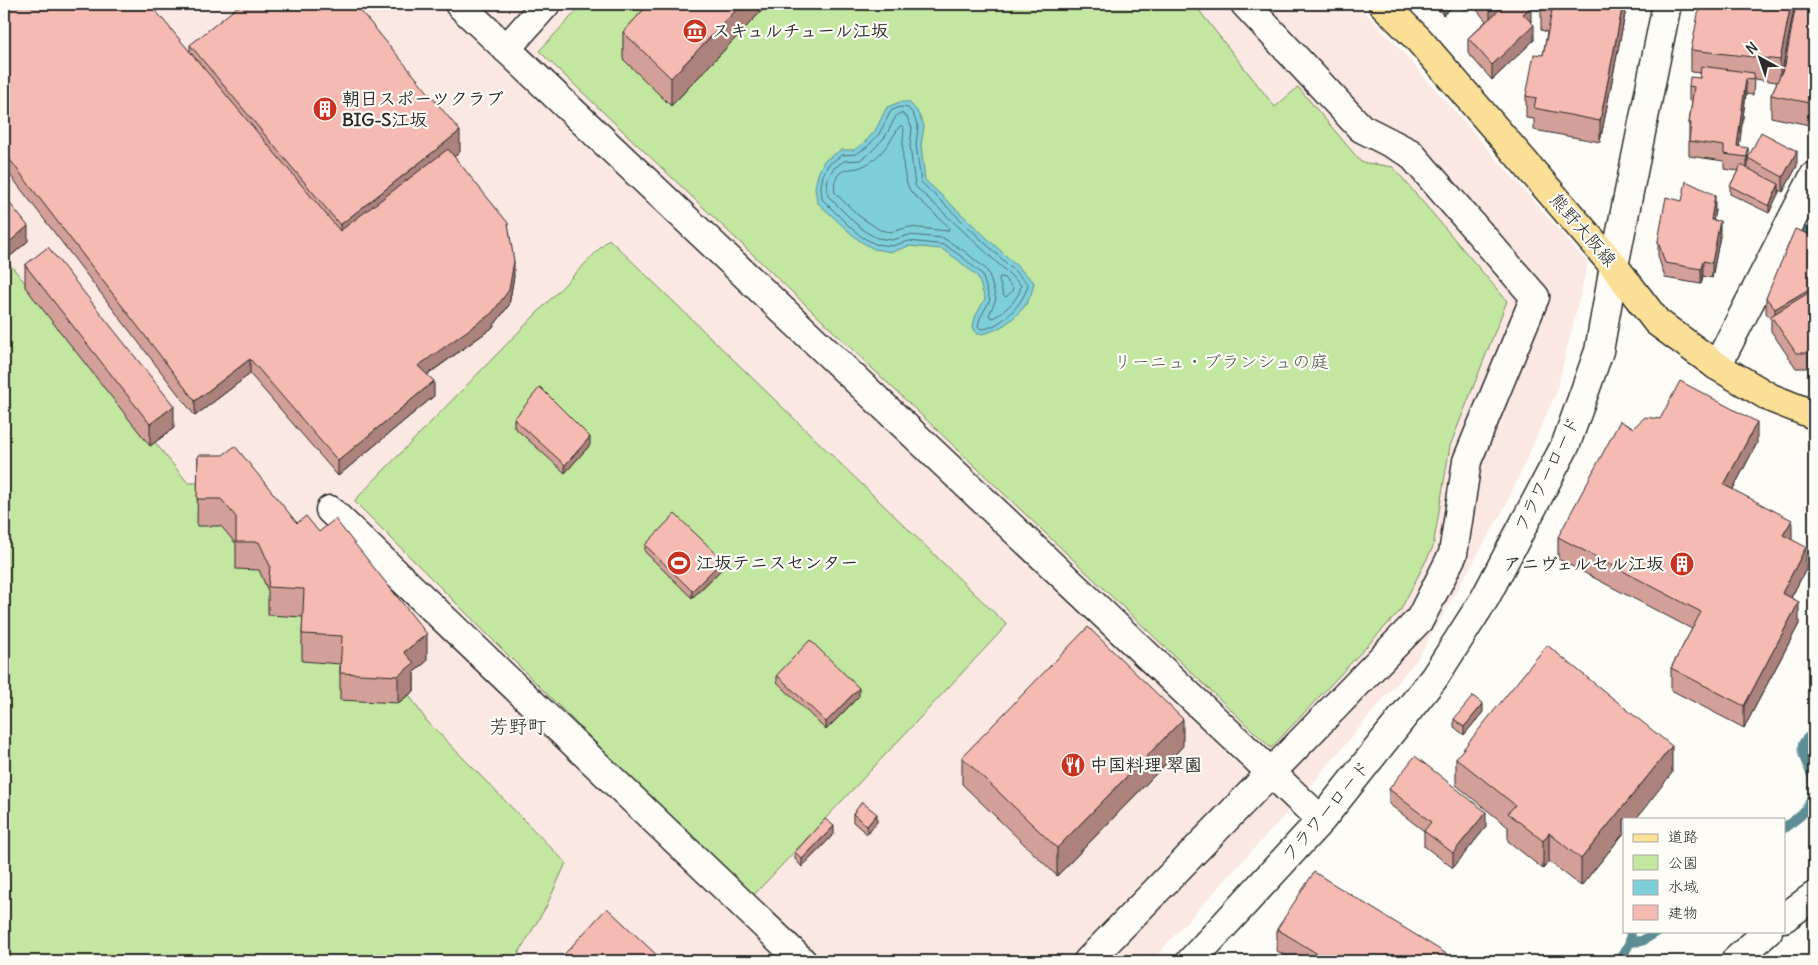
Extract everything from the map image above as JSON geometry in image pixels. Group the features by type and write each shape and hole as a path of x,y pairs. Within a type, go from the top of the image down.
{"main road":[{"name":"熊野大阪線","path":"1383,4 1419,40 1614,266 1657,322 1717,366 1771,398 1814,415"}],"street":[{"path":"459,4 1321,820"},
{"path":"506,49 546,4"},
{"path":"1093,960 1271,772 1420,619 1453,554 1466,461 1535,297 1410,153 1361,128 1246,4"},
{"name":"フラワーロード","path":"1191,961 1321,820 1434,678 1485,598 1566,444 1599,351 1614,266 1667,4"},
{"path":"1717,366 1814,176"},
{"path":"330,510 802,961"},
{"path":"1786,917 1814,896"},
{"path":"1735,961 1767,932"}],"shaded area":[{"path":"4,4 1357,4 1401,50 1588,263 1556,393 1505,507 1418,658 1296,803 1151,961 4,961"}],"green space":[{"name":"リーニュ・ブランシュの庭","path":"583,4 1194,4 1275,107 1298,87 1361,162 1393,167 1507,301 1450,446 1433,547 1400,611 1271,748 539,51"},
{"name":"江坂テニスセンター","path":"609,239 1007,625 751,898 354,501"},
{"path":"4,257 188,483 198,483 235,473 409,695 426,720 566,863 546,907 514,961 4,961"}],"water":[{"path":"900,102 909,102 917,111 924,126 921,145 925,180 1034,282 1030,297 1019,313 992,331 977,334 973,327 975,317 985,299 978,277 958,260 942,249 909,246 892,252 874,249 860,241 817,202 815,187 824,161 841,150 854,150 864,143 875,131 887,107"}],"building":[{"path":"4,4 150,4 340,231 448,149 508,223 514,261 509,290 492,313 418,366 434,381 338,461 250,359 195,401 4,152"},
{"name":"朝日スポーツクラブ BIG-S江坂","path":"241,4 355,4 460,131 340,225 190,45"},
{"path":"649,4 742,4 671,78 623,32"},
{"path":"1484,4 1498,4 1490,10"},
{"path":"1506,4 1528,4 1531,7 1523,14 1534,25 1492,65 1468,38"},
{"path":"1542,4 1623,4 1600,121 1534,108 1536,98 1526,96 1534,54 1543,55 1552,11 1541,9"},
{"path":"1700,4 1791,4 1780,60 1691,50"},
{"path":"1796,4 1814,4 1814,104 1771,95 1785,65"},
{"path":"1701,66 1754,73 1753,80 1746,79 1737,146 1748,148 1747,157 1724,154 1724,146 1689,141 1691,123 1689,123 1694,87 1689,86 1690,77 1700,78"},
{"path":"1761,132 1797,151 1783,177 1748,158"},
{"path":"1741,165 1779,184 1769,206 1730,186"},
{"path":"1686,181 1715,195 1711,220 1720,221 1712,263 1703,261 1701,269 1665,263 1658,241 1666,197 1682,201"},
{"path":"1814,193 1814,203 1810,201"},
{"path":"4,196 28,226 5,246 4,245"},
{"path":"1795,229 1814,236 1814,286 1775,309 1766,298"},
{"path":"48,247 174,406 150,424 25,265"},
{"path":"1813,290 1814,362 1809,363 1809,353 1796,353 1771,316"},
{"name":"アニヴェルセル江坂","path":"1680,381 1757,422 1724,485 1792,520 1783,535 1806,547 1782,593 1799,602 1744,706 1671,668 1701,612 1558,537 1620,421 1633,428 1645,417 1660,419"},
{"path":"540,387 590,437 565,465 514,419"},
{"path":"235,446 297,523 306,516 319,532 335,519 427,634 404,652 414,663 398,676 340,673 342,636 302,634 304,589 268,587 270,566 259,542 236,542 236,517 221,499 197,499 198,455 223,455"},
{"path":"675,514 723,560 692,591 645,545"},
{"name":"中国料理 翠園","path":"1088,627 1183,719 1057,848 962,757"},
{"path":"810,640 859,688 826,722 777,675"},
{"path":"1547,645 1672,746 1581,859 1549,833 1543,841 1508,813 1515,805 1456,758"},
{"path":"1473,696 1483,704 1464,727 1454,719"},
{"path":"1415,756 1486,812 1453,853 1424,831 1431,822 1389,789"},
{"path":"862,802 877,814 867,826 853,814"},
{"path":"825,819 834,826 802,859 795,852"},
{"path":"1314,872 1458,961 1329,961 1277,929"},
{"path":"607,908 663,961 558,961"},
{"path":"1279,957 1287,961 1276,961"}],"waterway":[{"path":"1805,231 1814,235"},
{"path":"1786,826 1805,811 1811,799 1813,790 1812,775 1802,750 1803,744 1814,734"},
{"path":"1620,961 1630,942 1631,932"},
{"path":"1630,942 1642,941 1656,932"}],"place":[{"name":"スキュルチュール江坂","path":"695,31"},
{"name":"朝日スポーツクラブ BIG-S江坂","path":"325,109"},
{"name":"江坂テニスセンター","path":"679,563"},
{"name":"アニヴェルセル江坂","path":"1682,564"},
{"name":"中国料理 翠園","path":"1073,765"}],"district":[{"name":"芳野町","path":"518,726"}]}
